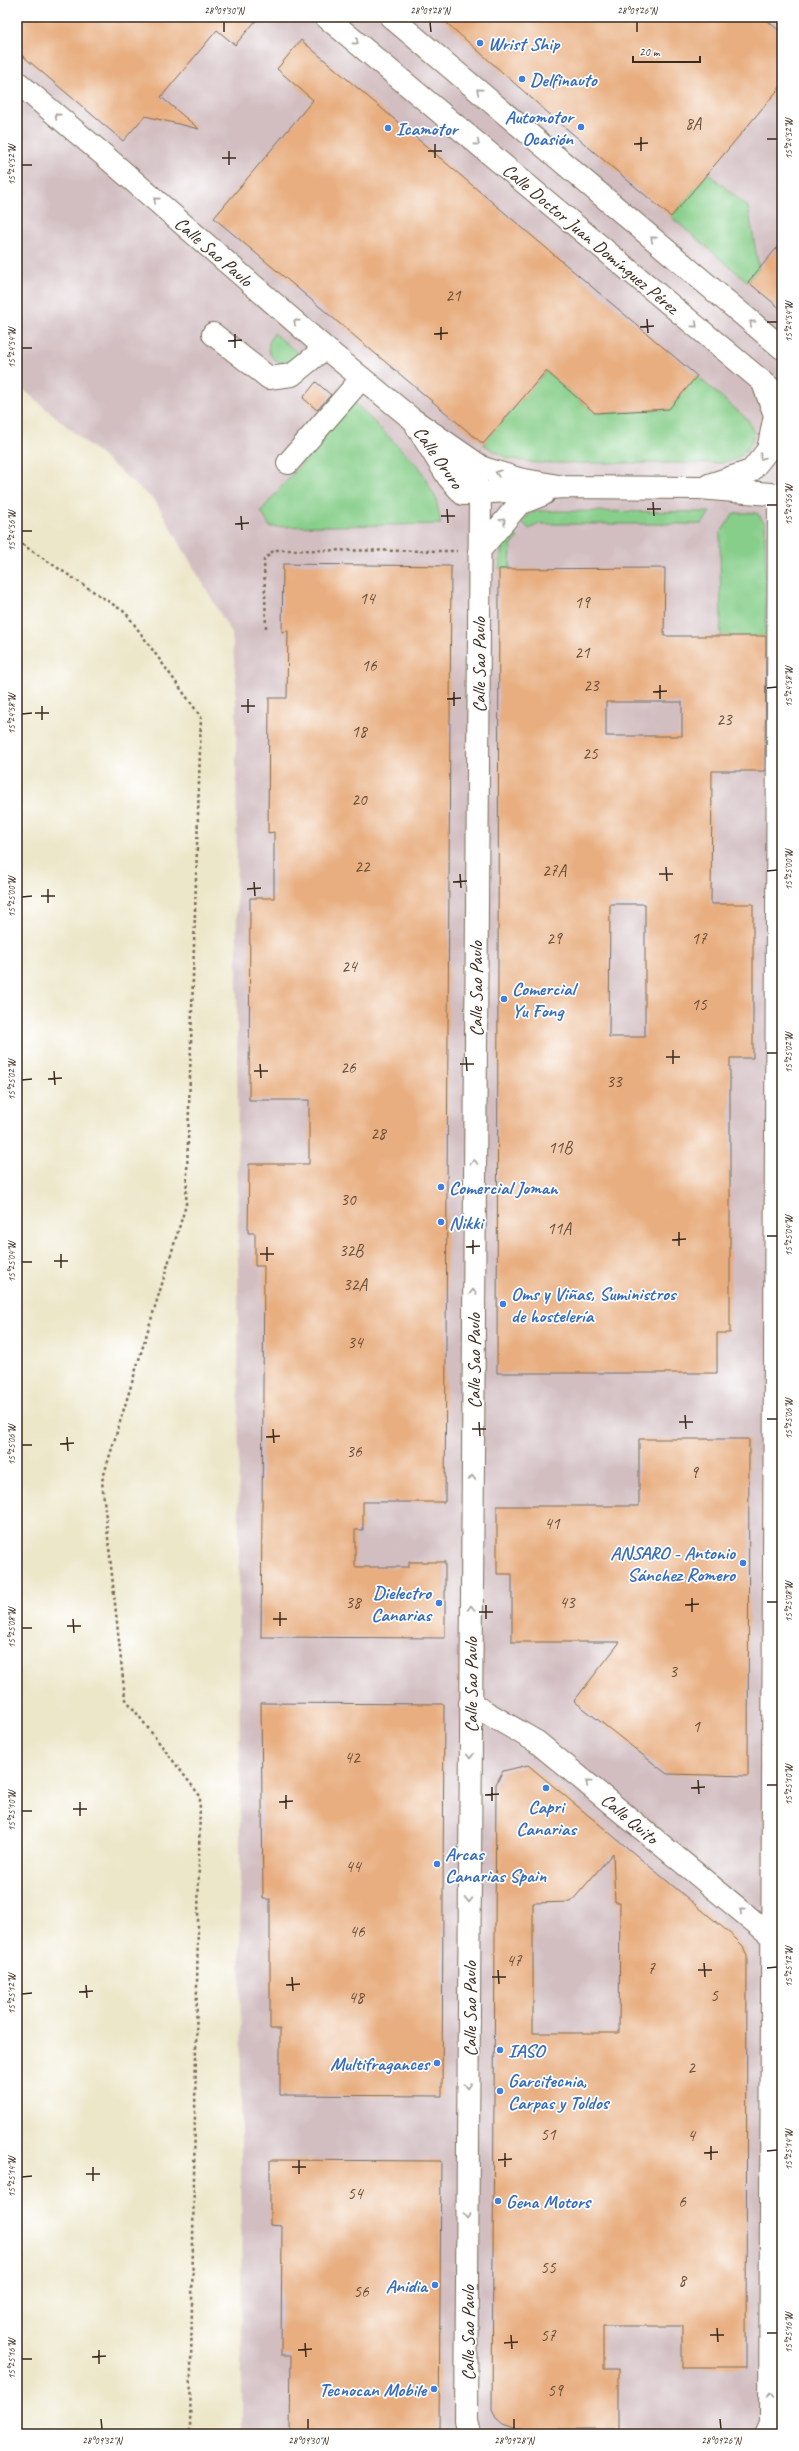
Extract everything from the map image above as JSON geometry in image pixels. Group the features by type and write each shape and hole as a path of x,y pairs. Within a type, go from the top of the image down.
{"street":[{"name":"Calle Doctor Juan Domínguez Pérez","path":"326,17 782,398"},
{"name":"Calle Doctor Juan Domínguez Pérez","path":"391,17 782,348"},
{"name":"Calle Sao Paulo","path":"17,82 106,157 325,348 412,419"},
{"path":"213,334 269,378 292,375 325,348"},
{"path":"288,463 362,378"},
{"name":"Calle Oruro","path":"699,488 751,471 768,450 775,415 763,382"},
{"name":"Calle Oruro","path":"412,419 483,468 519,479 564,487"},
{"name":"Calle Oruro","path":"412,419 448,477 463,494 564,487 699,488 781,494"},
{"name":"Calle Sao Paulo","path":"446,443 470,469 480,493 470,1703 466,2413 469,2434"},
{"name":"Calle Oruro","path":"479,551 520,504 564,487"},
{"path":"765,2434 770,2423 777,1940 781,494"},
{"name":"Calle Quito","path":"470,1703 538,1742 777,1940"}],"path":[{"path":"17,541 126,613 201,717 186,1205 102,1481 125,1698 200,1796 190,2430 182,2434"},
{"path":"266,628 264,560 274,550 479,551"}],"shaded area":[{"path":"17,17 782,17 782,2434 239,2434 242,2431 236,684 232,634 156,502 17,384"}],"green space":[{"path":"708,173 748,207 759,269 748,282 671,217"},
{"path":"274,333 299,354 292,360 285,362 279,362 274,359 270,354 269,348 270,341"},
{"path":"546,371 595,413 669,409 697,376 748,420 754,433 747,450 744,453 735,459 723,463 537,463 506,458 483,444"},
{"path":"354,402 420,468 436,499 441,524 270,527 261,511"},
{"path":"536,511 710,512 702,524 539,524 529,529 521,521"},
{"path":"734,513 757,513 765,523 766,636 721,636 720,534"},
{"path":"511,531 518,537 511,547 510,569 499,569 503,541"}],"building":[{"path":"17,17 259,17 235,45 217,30 161,97 199,129 145,116 123,141 17,51"},
{"path":"440,17 763,17 782,33 782,85 671,217 547,112"},
{"path":"301,40 697,376 669,409 595,413 546,371 483,444 214,218 313,100 277,69"},
{"path":"782,242 782,310 748,282"},
{"path":"316,382 331,395 317,410 303,398"},
{"path":"283,564 451,566 445,1502 363,1502 363,1530 355,1530 355,1567 409,1567 409,1562 445,1562 445,1638 261,1637 264,1266 255,1266 255,1233 248,1233 249,1164 309,1164 309,1100 249,1100 250,898 274,898 274,832 268,833 269,698 287,698 288,631 282,632"},
{"path":"665,568 664,636 766,636 765,771 712,771 711,904 753,904 753,1058 730,1058 730,1333 717,1333 717,1373 497,1373 499,569","holes":["606,702 682,702 682,736 606,736","610,904 645,904 645,1037 609,1037"]},
{"path":"639,1439 749,1439 748,1776 667,1774 574,1701 620,1642 512,1642 512,1574 497,1574 497,1506 639,1506"},
{"path":"261,1703 444,1704 442,2096 280,2095 280,2029 270,2029 270,1899 263,1899"},
{"path":"528,1765 733,1936 743,1946 747,1956 746,2368 682,2368 682,2326 603,2326 603,2369 618,2369 618,2429 517,2429 503,2424 496,2418 492,2410 496,1784 503,1771","holes":["613,1853 615,1902 620,1902 619,2033 533,2033 533,1903 571,1902"]},
{"path":"270,2160 441,2161 439,2434 290,2434 291,2355 281,2355 282,2226 270,2225"}],"place":[{"name":"Wrist Ship","path":"480,43"},
{"name":"Delfinauto","path":"522,79"},
{"name":"Automotor Ocasión","path":"581,127"},
{"name":"Icamotor","path":"388,128"},
{"name":"Comercial Yu Fong","path":"504,999"},
{"name":"Comercial Joman","path":"441,1187"},
{"name":"Nikki","path":"441,1222"},
{"name":"Oms y Viñas, Suministros de hostelería","path":"503,1304"},
{"name":"ANSARO - Antonio Sánchez Romero","path":"743,1563"},
{"name":"Dielectro Canarias","path":"439,1603"},
{"name":"Capri Canarias","path":"546,1788"},
{"name":"Arcas Canarias Spain","path":"437,1864"},
{"name":"IASO","path":"500,2050"},
{"name":"Multifragances","path":"437,2063"},
{"name":"Garcitecnia, Carpas y Toldos","path":"500,2091"},
{"name":"Gena Motors","path":"498,2201"},
{"name":"Anidia","path":"435,2285"},
{"name":"Tecnocan Mobile","path":"434,2389"}]}
